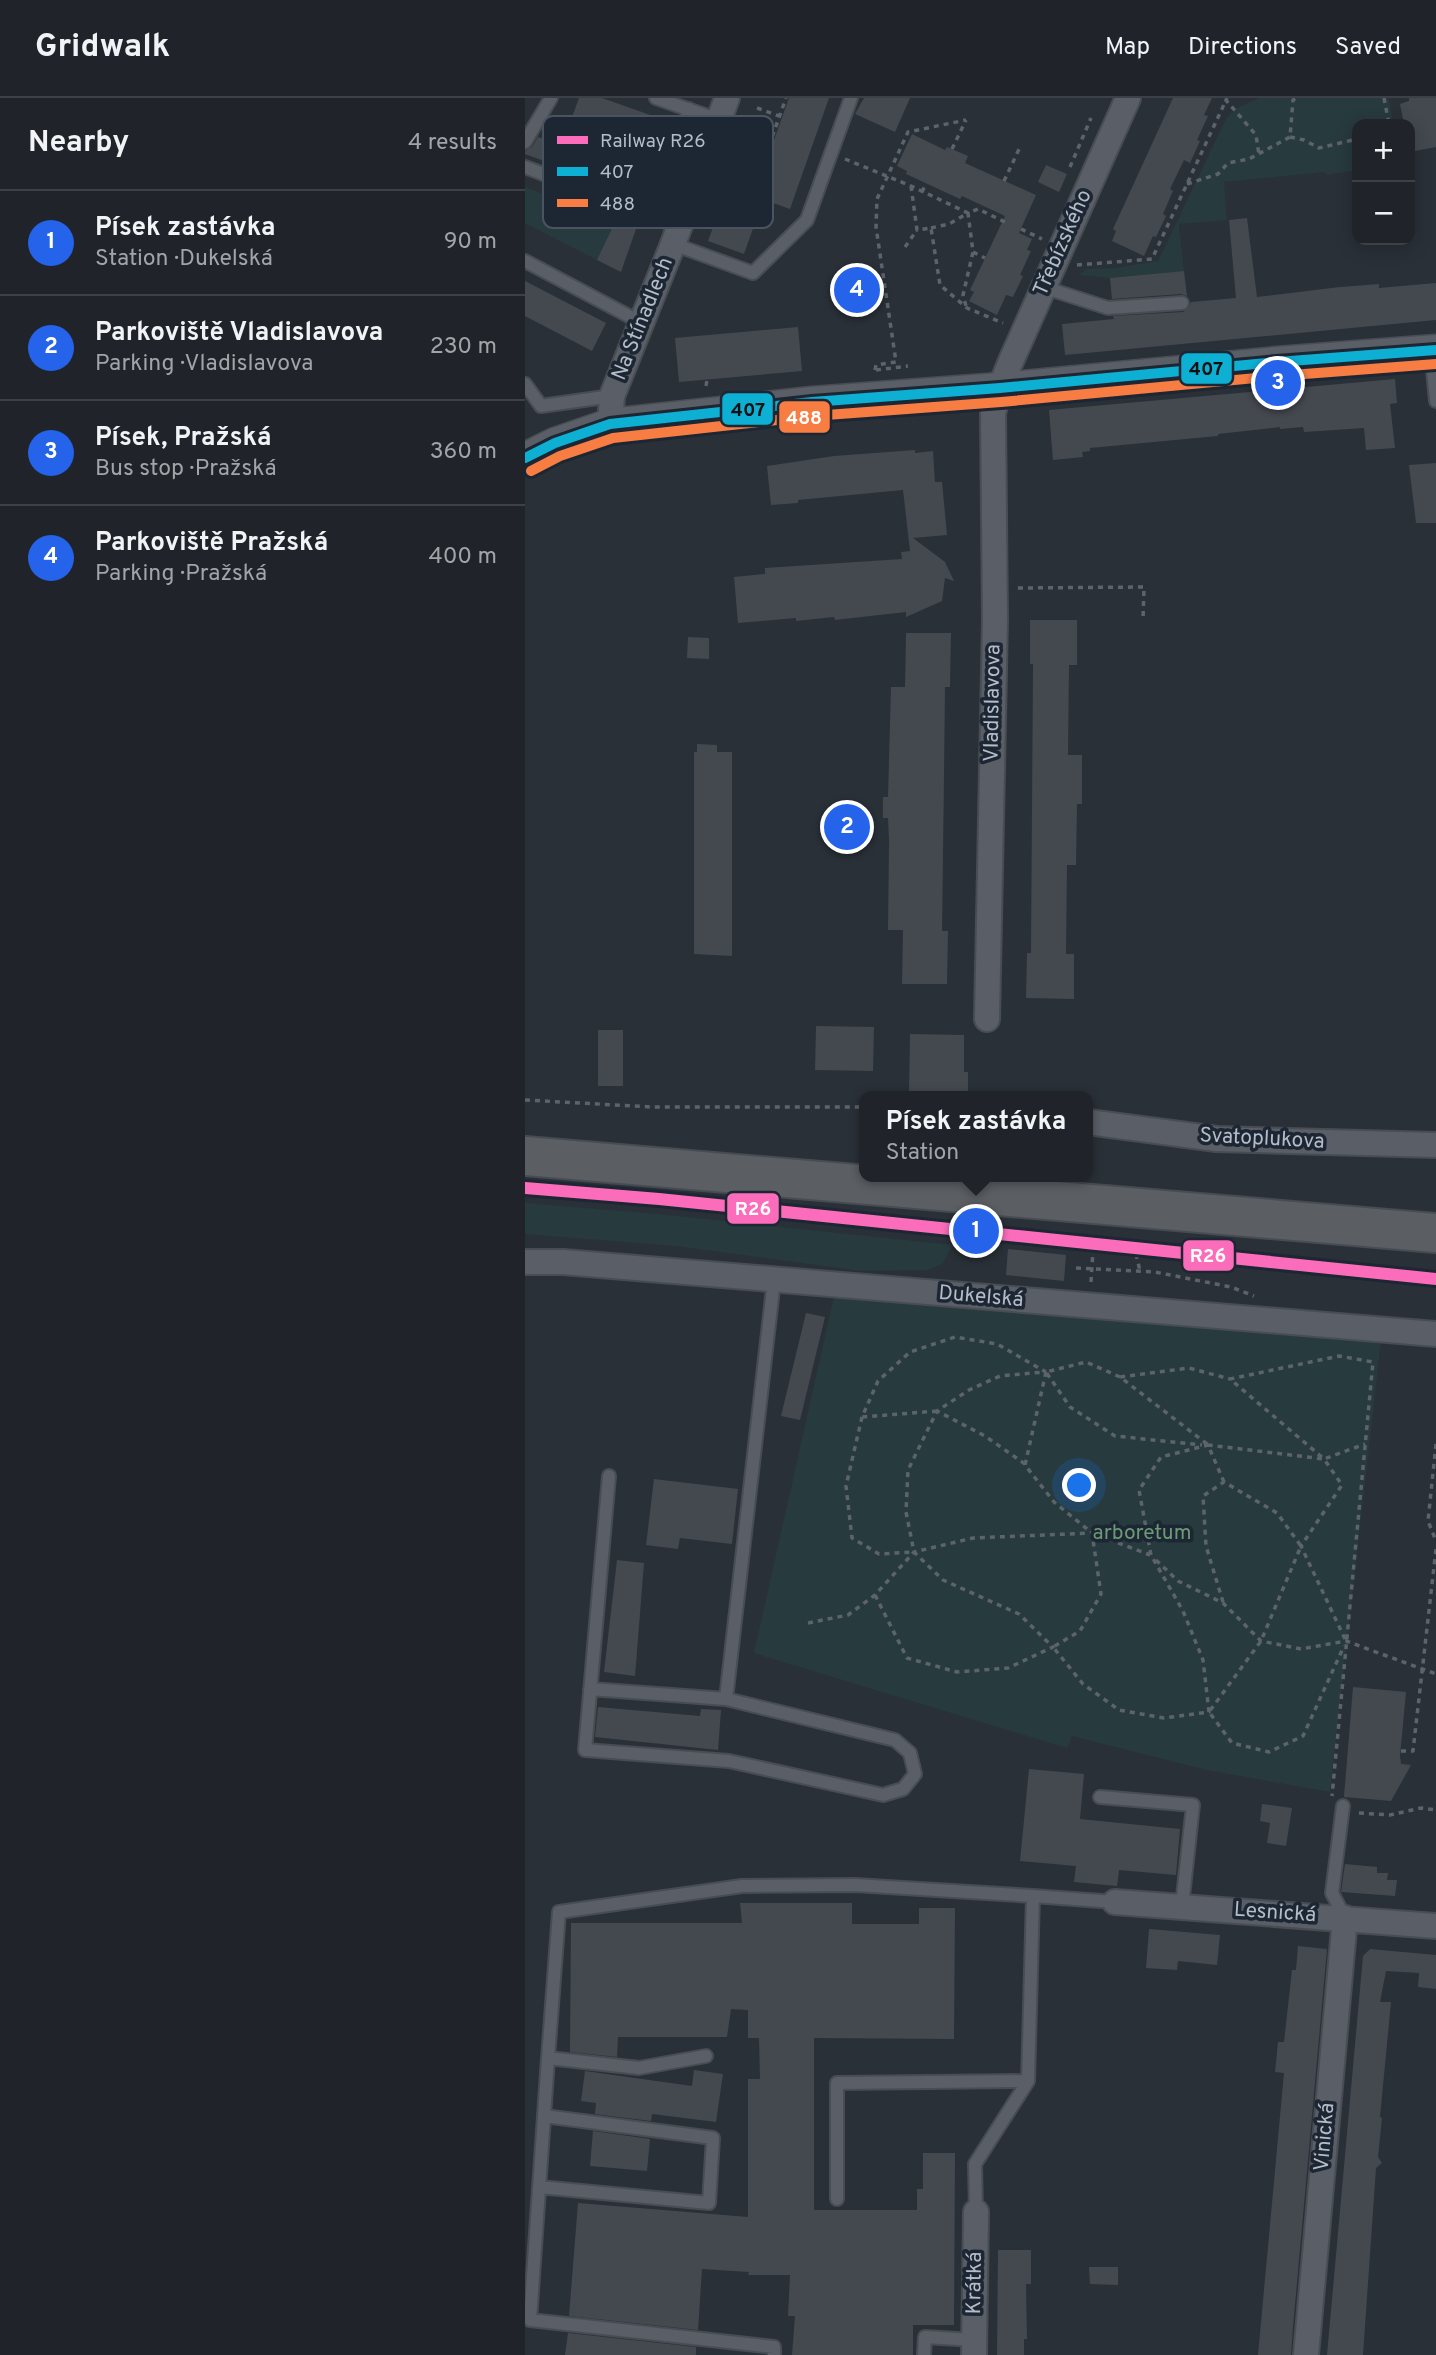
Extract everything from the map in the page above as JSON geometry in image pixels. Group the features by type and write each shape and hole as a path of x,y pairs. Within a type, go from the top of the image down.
{"highway":[{"path":"525,1134 859,1160"},
{"path":"525,1156 1436,1233"},
{"path":"1093,1179 1436,1210"}],"street":[{"name":"Třebízského","path":"1000,388 1128,98"},
{"name":"Na Stínadlech","path":"611,410 679,228"},
{"path":"525,458 611,410 812,402 1434,350"},
{"name":"Vladislavova","path":"987,1019 995,620 993,413 1000,388"},
{"name":"Svatoplukova","path":"1093,1123 1217,1139 1436,1145"},
{"name":"Dukelská","path":"525,1262 563,1262 1436,1334"},
{"name":"Lesnická","path":"1115,1902 1436,1926"},
{"name":"Vinická","path":"1306,2355 1345,1919"},
{"name":"Krátká","path":"974,2348 976,2212"}],"lane":[{"path":"525,142 551,98"},
{"path":"656,98 689,109 723,109"},
{"path":"666,228 753,273 807,220 851,98"},
{"path":"686,116 689,109"},
{"path":"525,167 543,174"},
{"path":"525,261 642,323"},
{"path":"1043,287 1108,308 1182,303"},
{"path":"1434,350 1436,401"},
{"path":"525,384 541,406 611,410"},
{"path":"726,1699 774,1280"},
{"path":"590,1689 726,1699 895,1740 909,1753 915,1774 903,1788 883,1795 729,1760 585,1749 590,1689 609,1476"},
{"path":"1100,1797 1193,1805 1182,1906"},
{"path":"1339,1808 1332,1892 1345,1919"},
{"path":"776,2352 530,2320 559,1912 742,1886 855,1885 1115,1902"},
{"path":"976,2212 975,2164 1028,2081 1033,1896"},
{"path":"548,2058 639,2068 706,2056"},
{"path":"837,2199 837,2083 1028,2081"},
{"path":"539,2187 709,2203 713,2138 544,2116"},
{"path":"924,2355 925,2337 974,2348"}],"path":[{"path":"773,138 786,98"},
{"path":"1077,265 1152,259 1226,98 1256,135 1259,155"},
{"path":"1290,136 1293,100 1296,98"},
{"path":"1384,98 1388,119"},
{"path":"757,108 781,116"},
{"path":"1070,167 1091,118"},
{"path":"908,366 875,370 876,365 896,362 876,227 877,199 908,132 966,120 952,149"},
{"path":"1187,184 1218,174 1228,163 1259,155 1290,136 1319,148 1352,140"},
{"path":"1004,181 1021,145"},
{"path":"831,153 911,186 968,214"},
{"path":"922,192 926,183"},
{"path":"905,247 917,230 911,186"},
{"path":"917,230 949,224 979,207 1009,224"},
{"path":"967,308 963,295 973,252 968,214"},
{"path":"931,228 940,285 967,308 1012,326"},
{"path":"1021,229 1050,242"},
{"path":"973,252 985,258"},
{"path":"706,386 707,380"},
{"path":"1008,588 1144,587 1143,621"},
{"path":"525,1100 652,1107 859,1107"},
{"path":"1093,1250 1093,1268"},
{"path":"1136,1254 1140,1271"},
{"path":"1076,1268 1155,1272 1231,1287 1262,1298"},
{"path":"1092,1534 973,1538 913,1552 879,1554 852,1538 846,1486 862,1418 878,1381 910,1352 955,1337 996,1344 1047,1372 1070,1407 1115,1436 1324,1459 1365,1444"},
{"path":"1230,1379 1339,1356 1373,1362 1346,1641 1339,1808 1390,1815 1421,1808 1436,1810"},
{"path":"862,1418 937,1411 969,1390 1000,1376 1047,1372 1086,1362 1120,1377 1208,1445 1224,1482 1277,1513 1301,1546 1346,1641 1303,1736 1269,1752 1232,1744 1209,1712 1203,1660 1183,1611 1151,1555 1139,1490 1161,1457 1208,1445"},
{"path":"937,1411 908,1470 906,1513 913,1552 943,1580 1019,1614 1053,1647 1083,1684 1119,1710 1164,1718 1209,1712 1261,1641 1301,1546 1342,1485 1324,1459 1230,1379 1189,1368 1120,1377"},
{"path":"1025,1465 1047,1372"},
{"path":"937,1411 985,1436 1025,1465 1054,1502 1092,1534 1151,1555 1178,1581 1223,1603 1261,1641 1301,1648 1346,1641 1436,1674"},
{"path":"1436,1444 1428,1521 1436,1541"},
{"path":"1223,1603 1206,1546 1203,1496 1224,1482"},
{"path":"876,1595 907,1658 957,1672 1008,1668 1080,1631 1101,1594 1092,1534"},
{"path":"1401,1751 1413,1751 1436,1549"},
{"path":"808,1623 848,1615 876,1595 913,1552"}],"green space":[{"path":"1259,98 1389,98 1392,119 1352,119 1352,171 1224,182 1227,220 1179,224 1184,271 1109,278 1079,275 1086,269 1115,268 1158,261 1227,117 1237,108"},
{"path":"525,187 543,194 543,228 613,228 597,260 525,223"},
{"path":"525,1203 953,1245 942,1264 927,1270 862,1271 676,1246 525,1234"},
{"name":"arboretum","path":"835,1292 1381,1340 1330,1792 1207,1770 1072,1736 1067,1748 754,1653"}],"building":[{"path":"579,98 602,98 653,116 572,116"},
{"path":"789,98 829,98 790,209 773,203 773,143"},
{"path":"864,98 910,98 895,132 855,114"},
{"path":"1173,98 1212,98 1204,115 1208,116 1197,140 1200,141 1190,163 1184,160 1170,189 1173,191 1163,214 1166,216 1144,256 1112,241 1116,231 1113,229"},
{"path":"1409,98 1436,98 1436,147 1415,151 1415,119 1403,119 1400,104 1409,101"},
{"path":"912,134 945,150 947,147 968,156 965,163 1036,195 1019,233 1032,239 1027,250 1031,251 1020,275 1023,276 1013,297 1006,295 997,315 969,301 974,292 970,290 1005,216 906,174 907,171 897,166"},
{"path":"538,137 543,139 543,161 525,154"},
{"path":"1046,165 1067,174 1059,192 1038,182"},
{"path":"1247,218 1257,297 1340,287 1379,284 1379,288 1436,283 1436,320 1065,355 1062,324 1114,319 1113,316 1183,312 1191,302 1236,298 1229,220"},
{"path":"612,228 636,228 621,272 597,260"},
{"path":"713,228 753,228 744,254 708,241"},
{"path":"1184,271 1187,296 1181,294 1112,299 1110,278"},
{"path":"525,281 606,323 592,351 525,316"},
{"path":"798,327 802,371 679,382 675,338"},
{"path":"1395,379 1397,403 1390,404 1395,448 1366,450 1364,428 1304,432 1303,427 1280,427 1218,436 1090,448 1090,451 1082,452 1083,457 1053,460 1049,410"},
{"path":"915,450 915,453 933,451 935,482 942,482 947,535 913,538 945,562 954,581 945,578 942,601 906,617 906,612 835,620 834,617 796,621 796,618 738,623 734,577 765,574 765,568 902,559 901,552 910,551 903,490 771,505 767,466 834,456"},
{"path":"1436,463 1436,523 1416,523 1409,465"},
{"path":"1030,620 1077,620 1077,665 1069,665 1068,755 1082,755 1082,804 1077,804 1076,865 1067,865 1066,954 1074,954 1074,999 1026,998 1027,953 1031,953 1033,664 1030,664"},
{"path":"906,633 951,633 950,687 945,687 942,931 948,931 947,984 902,984 903,930 888,930 889,841 888,818 883,818 883,797 888,797 891,687 905,687"},
{"path":"688,637 709,638 709,659 687,658"},
{"path":"697,744 717,745 717,752 732,752 732,956 694,954 694,752 697,752"},
{"path":"816,1026 874,1027 873,1071 815,1070"},
{"path":"598,1030 623,1030 623,1086 598,1086"},
{"path":"910,1034 964,1035 964,1072 968,1072 968,1091 909,1091"},
{"path":"1008,1249 1066,1255 1064,1281 1006,1275"},
{"path":"806,1313 825,1317 800,1420 781,1416"},
{"path":"654,1479 738,1489 732,1544 680,1538 678,1549 646,1545"},
{"path":"617,1560 644,1563 635,1676 604,1672"},
{"path":"1353,1687 1406,1692 1400,1756 1401,1764 1411,1765 1391,1801 1344,1797"},
{"path":"598,1707 700,1716 701,1709 721,1710 718,1750 595,1737"},
{"path":"1029,1769 1084,1774 1080,1819 1180,1829 1176,1875 1119,1870 1117,1886 1074,1882 1076,1866 1020,1861"},
{"path":"1262,1804 1292,1808 1286,1846 1267,1843 1270,1823 1260,1821"},
{"path":"1345,1864 1377,1867 1377,1873 1388,1873 1387,1880 1397,1880 1395,1896 1341,1892"},
{"path":"740,1903 852,1903 852,1924 919,1924 919,1908 955,1908 954,2039 814,2038 814,2210 917,2210 917,2189 923,2189 923,2153 955,2153 954,2325 913,2325 913,2355 792,2355 795,2316 788,2316 790,2275 748,2275 749,2272 702,2269 698,2330 569,2316 578,2203 748,2217 748,2079 760,2079 759,2038 748,2038 748,2010 731,2009 727,2037 618,2037 617,2057 570,2052 571,1923 742,1923"},
{"path":"1149,1929 1220,1935 1217,1965 1178,1961 1177,1970 1146,1968"},
{"path":"1298,1946 1327,1949 1291,2355 1258,2355 1284,2073 1275,2072 1278,2042 1284,2042 1292,1970 1296,1970"},
{"path":"1370,1949 1436,1955 1436,1989 1418,1987 1419,1973 1386,1971 1380,2002 1391,2002 1380,2117 1378,2157 1382,2163 1376,2168 1363,2355 1327,2355 1363,1956"},
{"path":"694,2070 723,2074 716,2122 652,2114 651,2121 595,2114 596,2103 581,2101 585,2071 692,2086"},
{"path":"593,2131 650,2139 647,2171 590,2166"},
{"path":"998,2250 1031,2250 1031,2284 1026,2284 1027,2339 1024,2339 1024,2355 997,2355"},
{"path":"1089,2267 1118,2267 1118,2285 1090,2284"},
{"path":"568,2333 696,2347 696,2355 565,2355"}],"rail line":[{"name":"R26","path":"525,1188 659,1199 1436,1279"}],"transit line":[{"name":"407","path":"525,458 555,443 610,424 812,402 1436,350"},
{"name":"488","path":"531,471 560,456 613,438 813,416 1436,364"}],"place":[{"name":"Parkoviště Pražská","path":"857,290"},
{"name":"Písek, Pražská","path":"1278,383"},
{"name":"Parkoviště Vladislavova","path":"847,827"},
{"name":"Písek zastávka","path":"976,1231"}]}
